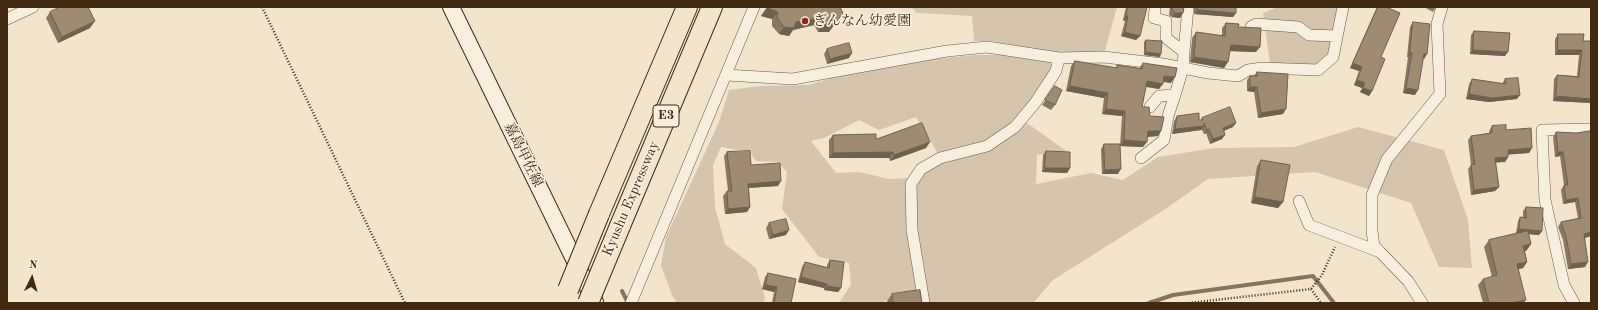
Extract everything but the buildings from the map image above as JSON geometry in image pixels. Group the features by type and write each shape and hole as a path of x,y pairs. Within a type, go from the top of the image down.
{"highway":[{"name":"Kyushu Expressway","path":"566,296 599,214 687,7"},
{"name":"Kyushu Expressway","path":"588,303 712,7"}],"main road":[{"name":"嘉島甲佐線","path":"451,7 596,303"}],"street":[{"path":"633,298 754,7"},
{"path":"1141,158 1164,140 1168,116 1183,68 1188,7"},
{"path":"726,75 793,79 947,51 987,47 1060,58 1104,57 1208,73 1238,76 1248,70 1262,68 1318,70 1333,57 1342,7"},
{"path":"1422,303 1408,281 1374,246 1372,231 1372,194 1387,159 1440,94 1437,24 1442,7"},
{"path":"7,19 30,8"},
{"path":"1155,10 1154,18 1166,21 1166,38 1184,52"},
{"path":"1251,27 1256,24 1298,27 1309,35 1337,36"},
{"path":"924,303 912,230 911,184 922,169 940,158 987,146 1015,127 1035,103 1056,71 1060,58"},
{"path":"1150,107 1159,96 1175,95"},
{"path":"1574,303 1564,285 1545,200 1542,130 1591,129"},
{"path":"1299,201 1309,225 1380,252"}],"path":[{"path":"262,7 405,303"},
{"path":"1189,303 1311,289 1322,275 1340,236"},
{"path":"1311,289 1321,303"}],"shaded area":[{"path":"911,7 1117,7 1104,54 1065,54 991,41 974,41 972,16 917,13"},
{"path":"1278,7 1337,7 1329,53 1320,67 1270,63 1263,13"},
{"path":"976,55 1017,55 1038,58 1055,66 1018,117 1066,151 1037,155 1036,184 1091,173 1123,180 1158,157 1215,148 1294,147 1358,127 1444,150 1468,220 1472,268 1439,267 1411,203 1315,172 1208,179 1164,210 1053,280 1033,303 922,303 915,292 880,303 839,303 851,285 849,263 819,257 782,209 787,172 777,162 756,161 750,152 721,147 713,165 715,207 725,244 756,268 765,298 763,303 677,303 672,295 661,265 666,237 719,122 729,90 761,86 809,85 841,75 914,61","holes":["916,117 940,157 909,178 889,179 859,172 836,173 811,141 824,138 859,120 879,130"]}],"waterway":[{"path":"1149,303 1173,295 1313,276 1334,303"},
{"path":"622,291 628,303"}],"place":[{"name":"ぎんなん幼愛園","path":"805,21"}]}
